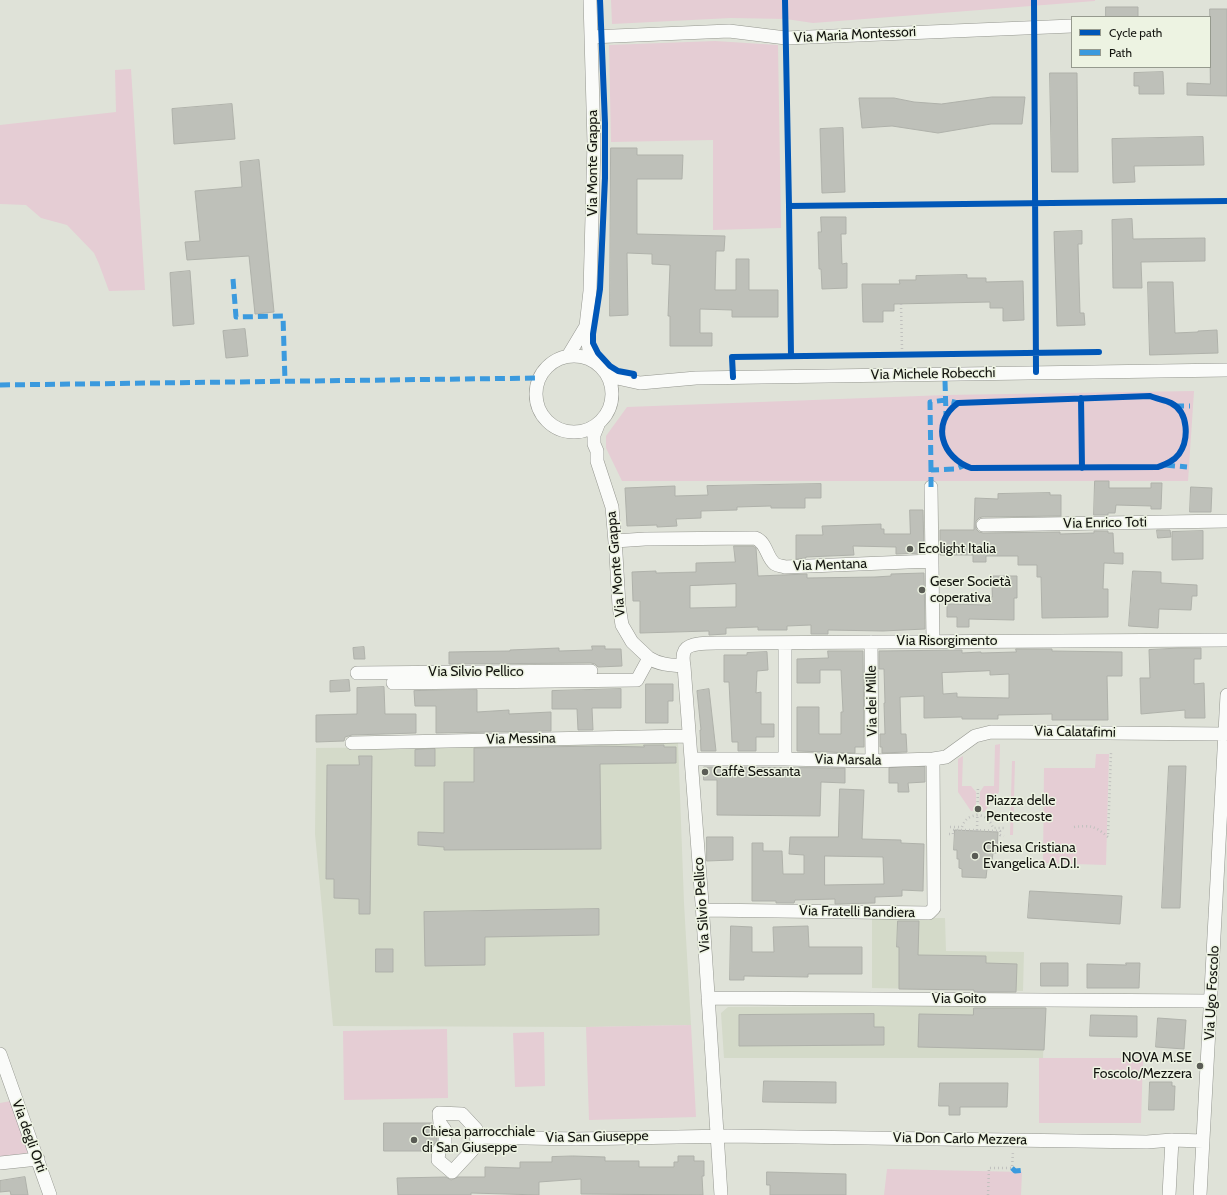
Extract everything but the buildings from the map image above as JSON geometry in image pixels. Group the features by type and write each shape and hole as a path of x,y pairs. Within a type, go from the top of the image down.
{"street":[{"name":"Via Monte Grappa","path":"590,0 594,143 590,291 586,326 588,350 593,361"},
{"name":"Via Maria Montessori","path":"591,37 729,31 786,38 1071,26"},
{"name":"Via Monte Grappa","path":"568,356 586,326"},
{"path":"568,356 581,356 593,361 602,367 608,376 612,388 612,401 607,414 598,425 583,432 574,433 562,431 550,425 536,404 536,391 539,378 546,368 556,360 568,356"},
{"name":"Via Michele Robecchi","path":"608,376 640,383 696,378 1227,370"},
{"name":"Via Michele Robecchi","path":"612,401 621,393 640,383"},
{"name":"Via Monte Grappa","path":"597,461 597,450 594,444 594,439 598,425"},
{"name":"Via Monte Grappa","path":"574,433 586,443 597,461 612,507 619,606 622,625 632,642 649,658"},
{"path":"931,487 933,641"},
{"name":"Via Enrico Toti","path":"982,525 1227,521"},
{"name":"Via Mentana","path":"615,541 645,539 755,538 765,546 771,559 776,565 785,567 932,561"},
{"name":"Via Risorgimento","path":"684,666 683,655 686,648 691,644 1227,640"},
{"name":"Via dei Mille","path":"871,642 872,761"},
{"path":"785,643 785,758"},
{"path":"649,658 666,665 684,666"},
{"name":"Via Silvio Pellico","path":"393,683 637,680 649,658"},
{"name":"Via Silvio Pellico","path":"684,666 721,1195"},
{"name":"Via Silvio Pellico","path":"357,673 643,670"},
{"name":"Via Ugo Foscolo","path":"1200,1195 1227,695"},
{"name":"Via Calatafimi","path":"933,759 946,757 975,736 991,732 1225,734"},
{"name":"Via Messina","path":"352,743 689,736"},
{"name":"Via Marsala","path":"691,759 785,758 872,761 933,759"},
{"name":"Via Fratelli Bandiera","path":"702,910 929,913 934,908 933,759"},
{"name":"Via Goito","path":"708,998 1211,1001"},
{"name":"Via degli Orti","path":"0,1054 50,1195"},
{"path":"439,1113 462,1114 476,1128 476,1137 477,1145 452,1172 438,1160 439,1150 445,1144 445,1130 440,1123 439,1113"},
{"name":"Via San Giuseppe","path":"476,1137 576,1139 717,1136"},
{"name":"Via Don Carlo Mezzera","path":"717,1136 1147,1142 1172,1140 1203,1141"},
{"path":"1169,1195 1172,1140"},
{"path":"0,1163 38,1159"}],"path":[{"path":"895,356 904,353 901,304"},
{"path":"844,356 851,354 859,356"},
{"path":"1074,827 1092,826 1099,829 1108,837 1111,753"},
{"path":"977,831 978,786"},
{"path":"950,827 962,827 967,818 978,815 988,818 993,828 1004,828"},
{"path":"949,834 954,834 953,830 1000,831 999,835 1004,836"},
{"path":"988,1195 989,1168 1012,1168 1013,1152 1016,1152 1016,1139"}],"shaded area":[{"path":"611,0 1095,1 813,23 786,19 731,18 612,24"},
{"path":"715,41 778,45 781,228 713,230 713,140 611,142 609,45"},
{"path":"131,69 145,290 109,291 94,253 67,225 41,218 26,205 0,204 0,125 116,112 115,70"},
{"path":"1194,391 1188,481 622,481 606,448 606,436 627,407 946,395"},
{"path":"678,742 684,903 691,1025 586,1027 333,1026 315,834 316,748 600,745"},
{"path":"1000,744 999,792 984,812 979,810 980,792 984,786 994,786 995,745"},
{"path":"1096,754 1109,754 1106,865 1043,863 1044,768 1095,768"},
{"path":"963,756 962,786 971,786 976,792 976,810 971,811 958,792 958,759"},
{"path":"1012,761 1015,761 1013,835 1010,835"},
{"path":"872,918 945,918 946,951 1024,952 1023,991 872,988"},
{"path":"974,1005 1045,1007 1043,1058 724,1058 721,1013 728,1007"},
{"path":"691,1025 696,1117 589,1120 586,1027"},
{"path":"447,1029 448,1098 344,1100 343,1031"},
{"path":"544,1032 545,1086 515,1087 513,1033"},
{"path":"1039,1058 1143,1058 1141,1123 1039,1123"},
{"path":"11,1101 28,1153 0,1157 0,1103"},
{"path":"887,1169 1022,1172 1021,1195 884,1195"}],"marked path":[{"path":"233,279 236,317 283,316 285,381"},
{"path":"0,385 539,378"},
{"path":"945,381 946,414"},
{"path":"931,470 930,402 946,400 958,403"},
{"path":"1174,406 1190,406"},
{"path":"1165,465 1187,467"},
{"path":"931,487 931,470 956,469 963,466"},
{"path":"1012,1168 1015,1171 1025,1170"}],"cycle path":[{"path":"600,0 605,123 605,178 600,289 593,343 598,353 610,366 618,371 634,374 634,376"},
{"path":"785,0 789,206 1227,201"},
{"path":"1034,0 1036,372"},
{"path":"789,206 791,356"},
{"path":"733,377 732,357 1099,352"},
{"path":"1150,396 1169,402 1177,407 1184,419 1186,427 1186,434 1179,454 1172,460 1158,467 971,468 961,463 953,456 943,439 942,430 944,420 949,411 958,403 1150,396"},
{"path":"1081,398 1082,468"}],"place":[{"name":"Ecolight Italia","path":"910,549"},
{"name":"Geser Società coperativa","path":"922,590"},
{"name":"Caffè Sessanta","path":"705,772"},
{"name":"Piazza delle Pentecoste","path":"978,809"},
{"name":"Chiesa Cristiana Evangelica A.D.I.","path":"975,856"},
{"name":"NOVA M.SE Foscolo/Mezzera","path":"1200,1066"},
{"name":"Chiesa parrocchiale di San Giuseppe","path":"414,1140"}]}
